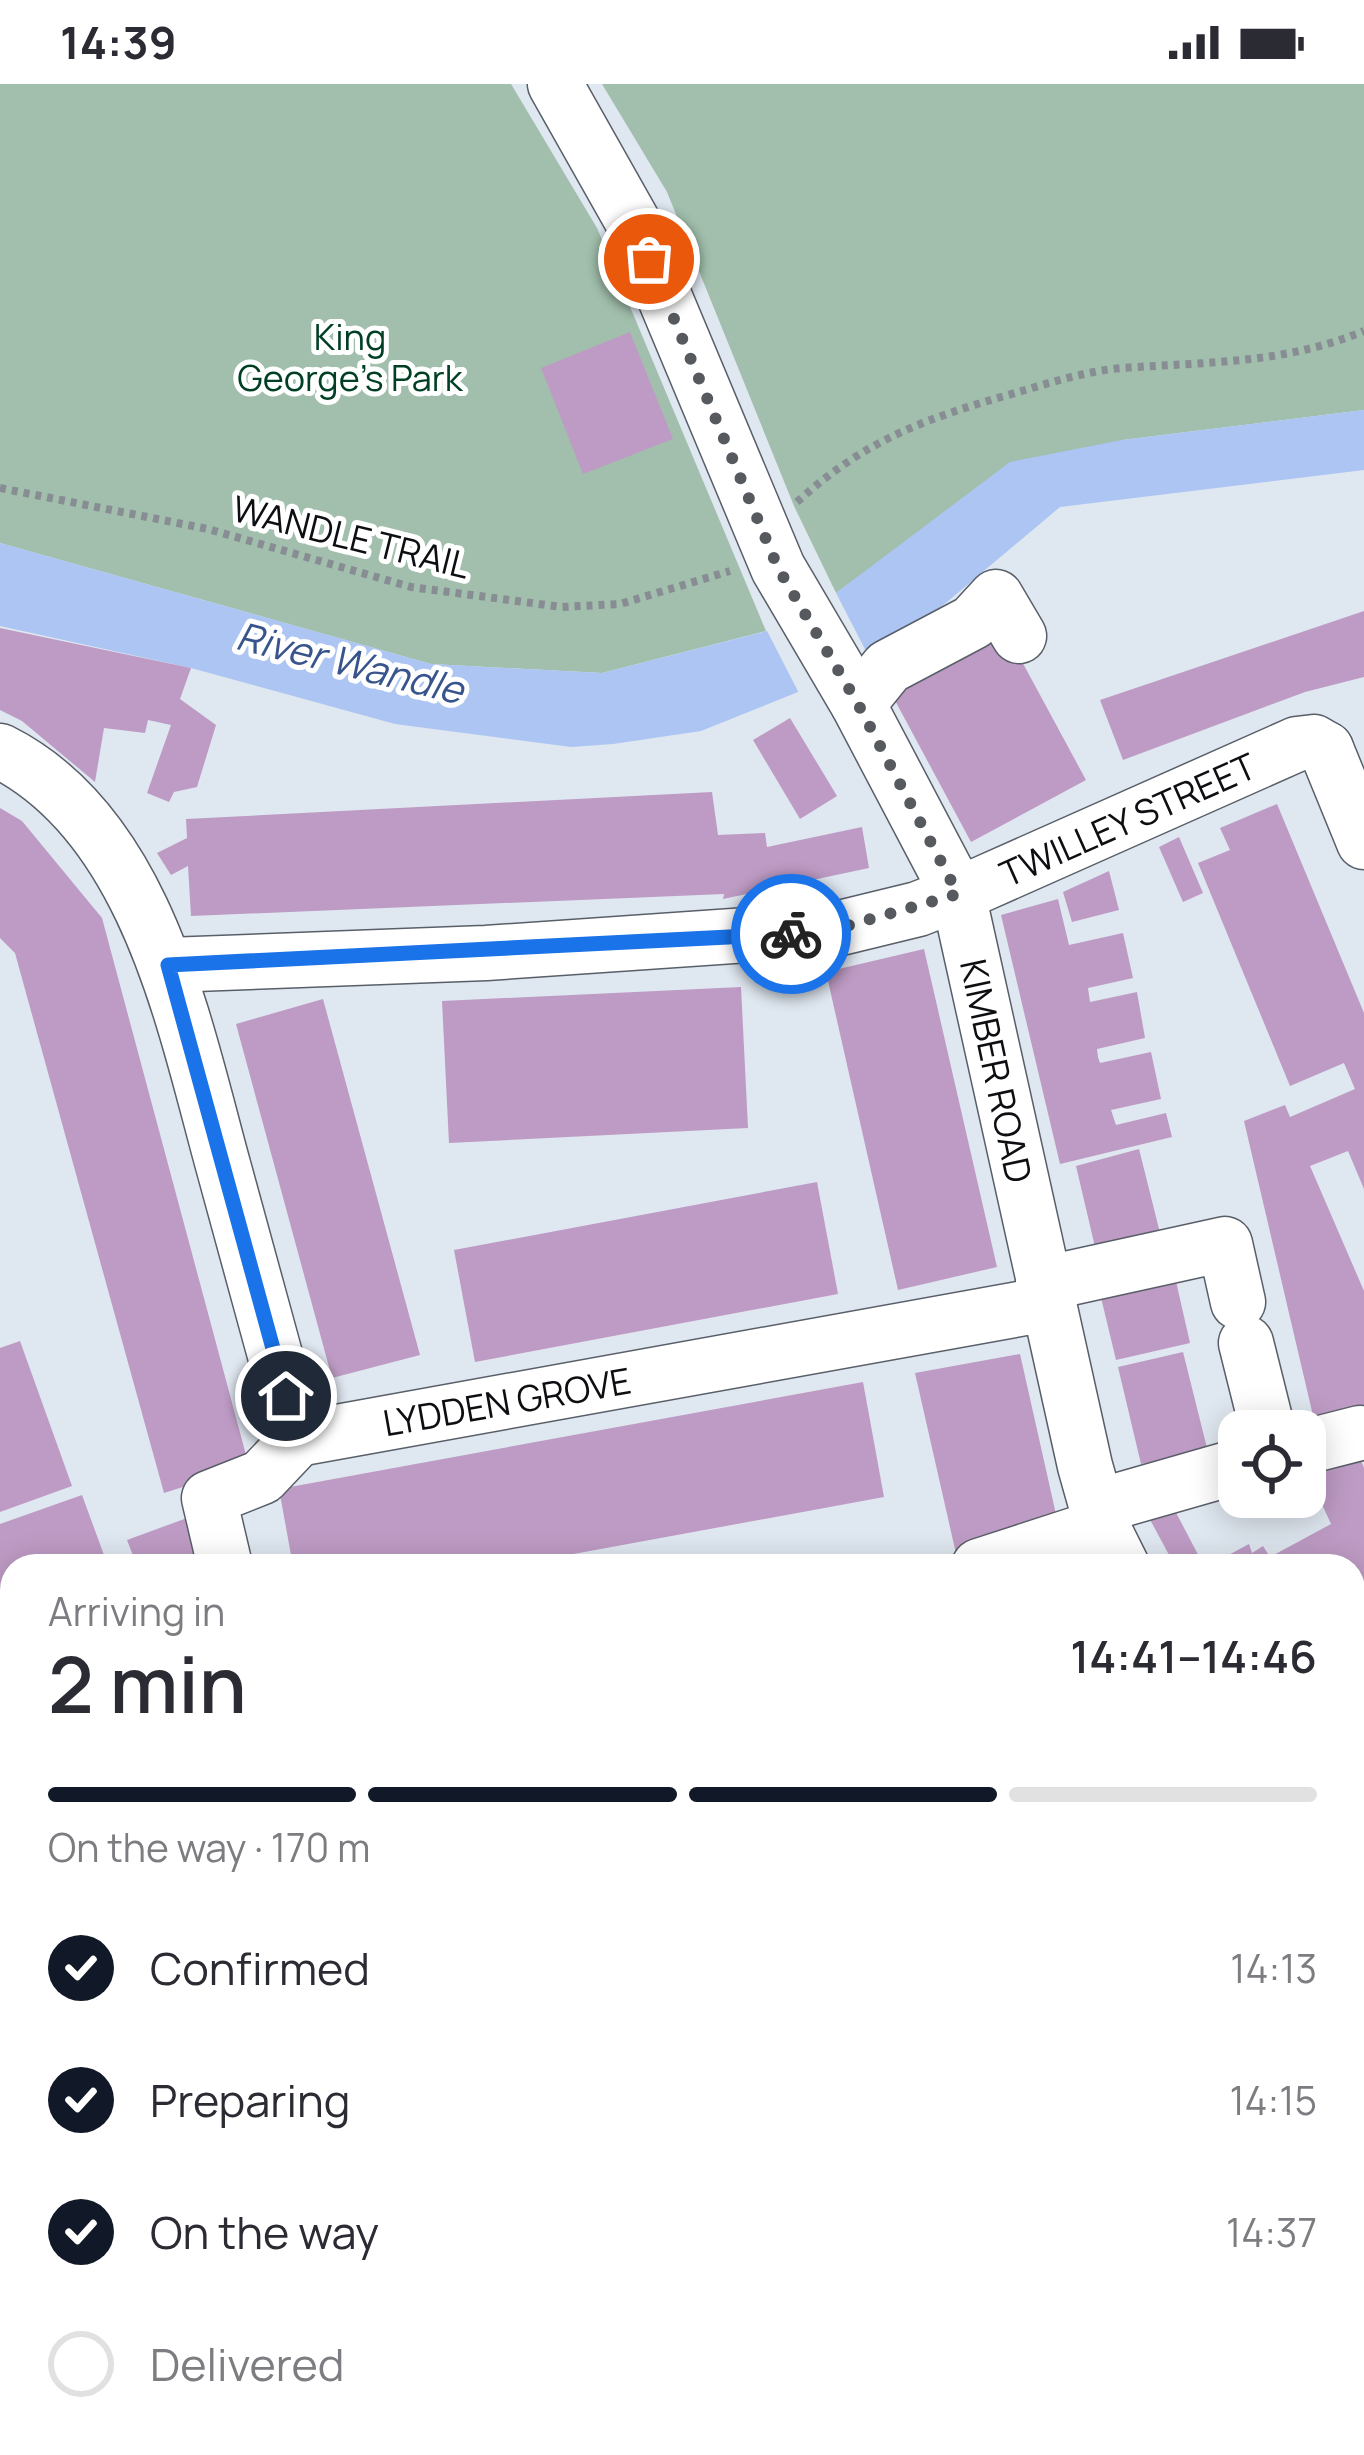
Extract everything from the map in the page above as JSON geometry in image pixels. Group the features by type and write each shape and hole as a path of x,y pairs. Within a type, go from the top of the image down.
{"street":[{"name":"KIMBER ROAD","path":"555,84 634,224 760,528 958,894 1045,1294 1107,1533"},
{"path":"852,693 973,622 996,597 1019,636"},
{"path":"1345,738 1364,842"},
{"name":"TWILLEY STREET","path":"168,965 764,937 836,929 958,894 1297,744 1345,738"},
{"path":"0,751 23,762 74,808 126,881 168,965 298,1439 262,1477 209,1498 222,1554"},
{"name":"LYDDEN GROVE","path":"298,1439 1045,1294 1225,1244 1263,1410"},
{"path":"1326,1442 1360,1433"},
{"path":"1026,1554 1107,1533 1218,1477"}],"path":[{"path":"788,508 837,466 944,411 1118,368 1237,365 1322,348 1364,331"},
{"name":"WANDLE TRAIL","path":"0,488 208,529 411,586 562,607 620,604 744,566"}],"green space":[{"name":"King George's Park","path":"0,84 511,84 597,228 766,631 602,673 431,664 0,543"},
{"path":"602,84 1364,84 1364,410 1122,440 911,539 836,593 794,506 667,192"}],"water":[{"name":"River Wandle","path":"1364,410 1364,470 1060,507 916,628 798,692 701,731 571,747 395,724 191,668 0,626 0,543 431,664 602,673 767,631 836,593 1010,462 1122,440"}],"pier":[{"path":"833,587 871,661 803,701 764,625"}],"building":[{"path":"630,332 673,439 583,474 541,368"},
{"path":"1364,611 1364,677 1305,692 1123,760 1100,700"},
{"path":"999,619 1086,780 971,842 884,680"},
{"path":"0,628 191,668 180,699 216,725 197,787 174,792 169,802 147,793 171,725 148,720 145,733 104,728 95,782 22,721 0,710"},
{"path":"790,718 837,796 800,819 753,740"},
{"path":"712,792 718,835 765,833 767,847 862,827 869,868 723,899 724,894 191,916 188,866 171,875 157,853 187,838 186,819"},
{"path":"1277,804 1364,1013 1364,1189 1348,1151 1310,1166 1364,1291 1364,1424 1326,1435 1326,1410 1312,1410 1244,1121 1285,1105 1290,1117 1355,1089 1344,1063 1290,1086 1198,863 1230,850 1220,828"},
{"path":"0,808 22,821 102,918 249,1466 164,1493 15,953 0,938"},
{"path":"1179,837 1203,893 1183,902 1159,847"},
{"path":"1109,871 1119,910 1072,922 1063,892"},
{"path":"1058,899 1069,945 1123,933 1133,978 1088,988 1090,1002 1137,992 1145,1038 1097,1049 1098,1057 1100,1063 1151,1052 1161,1099 1111,1110 1116,1125 1166,1113 1172,1137 1060,1164 1001,915"},
{"path":"924,949 997,1267 898,1290 826,972"},
{"path":"741,987 748,1128 449,1143 442,1001"},
{"path":"323,999 420,1355 332,1378 236,1024"},
{"path":"1139,1149 1164,1249 1099,1264 1076,1166"},
{"path":"817,1182 838,1294 475,1362 454,1250"},
{"path":"1173,1268 1190,1343 1116,1360 1098,1285"},
{"path":"20,1341 72,1486 0,1512 0,1348"},
{"path":"1183,1352 1208,1452 1141,1464 1118,1367"},
{"path":"1020,1354 1060,1532 956,1554 915,1373"},
{"path":"863,1382 884,1497 573,1554 291,1554 279,1489"},
{"path":"1354,1443 1364,1468 1364,1554 1276,1554 1331,1524 1326,1513 1326,1451"},
{"path":"82,1495 104,1554 0,1554 0,1524"},
{"path":"1172,1505 1198,1554 1169,1554 1147,1514"},
{"path":"187,1518 200,1554 132,1554 127,1540"},
{"path":"1249,1544 1252,1553 1263,1546 1268,1554 1230,1554"}],"way so far":[{"path":"649,259 778,568 858,704 958,894 836,929 791,934"}],"route":[{"path":"286,1396 168,965 486,953 791,934"}]}
